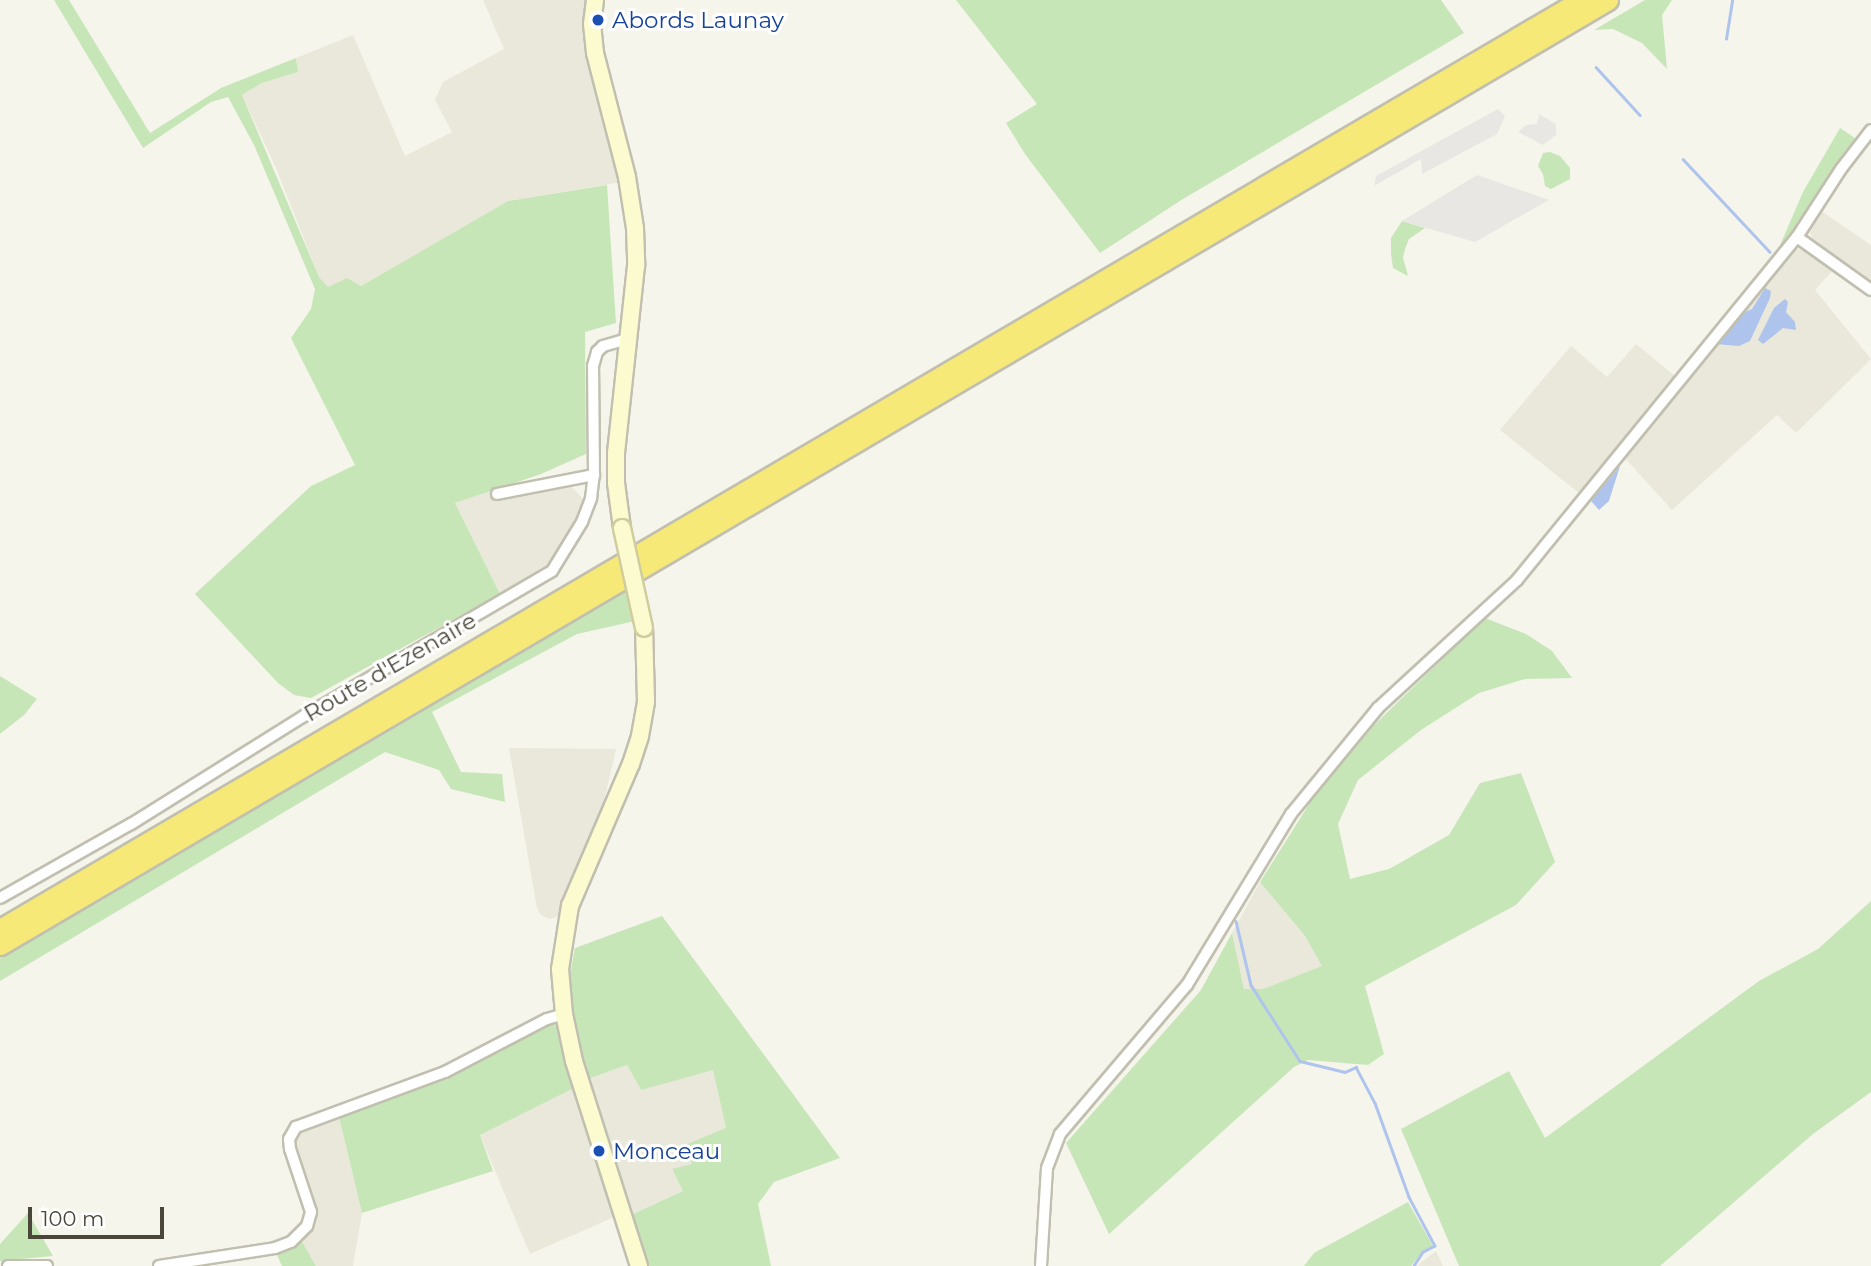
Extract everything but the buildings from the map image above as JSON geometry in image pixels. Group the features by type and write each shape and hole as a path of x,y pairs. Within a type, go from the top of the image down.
{"highway":[{"path":"0,929 1581,0"},
{"path":"0,945 1608,0"}],"street":[{"path":"595,0 592,24 595,53 627,177 635,228 636,267 616,453 622,528 645,628 646,702 640,736 631,764 570,906 560,969 564,1014 574,1060 639,1266"},
{"path":"1041,1266 1047,1168 1060,1133 1187,985 1292,814 1378,708 1517,580 1797,237 1841,169 1871,130"},
{"path":"1797,237 1871,290"},
{"name":"Route d'Ezenaire","path":"0,898 131,824 304,716 541,580 562,558 582,522 591,498 594,475 593,366 597,352 603,345 628,339"},
{"path":"497,494 594,475"},
{"path":"159,1266 275,1248 291,1242 307,1226 310,1212 290,1149 289,1139 296,1127 445,1072 547,1019 564,1014"},
{"path":"8,1266 47,1266"}],"shaded area":[{"path":"483,0 587,0 586,45 622,182 508,201 361,286 328,287 319,277 276,168 242,95 262,83 298,72 296,58 353,35 405,156 452,132 435,100 443,82 504,49"},
{"path":"1498,109 1505,116 1497,134 1422,174 1421,159 1374,186 1376,176"},
{"path":"1539,114 1556,124 1556,135 1543,145 1518,132 1526,125 1537,124"},
{"path":"1477,175 1549,200 1475,242 1402,221"},
{"path":"1821,211 1871,245 1871,282 1815,243 1810,233"},
{"path":"1797,249 1810,250 1834,269 1815,290 1871,359 1796,433 1777,415 1672,510 1623,456 1773,274"},
{"path":"1636,344 1675,376 1579,493 1500,430 1571,346 1607,377"},
{"path":"571,486 584,500 554,560 500,594 455,503 502,487 508,498"},
{"path":"509,748 616,749 602,810 559,916 549,919 541,915 537,908"},
{"path":"1260,882 1305,936 1323,966 1263,989 1244,989 1232,933"},
{"path":"627,1065 641,1090 713,1069 726,1128 693,1164 672,1170 684,1191 631,1215 585,1080"},
{"path":"576,1087 619,1215 530,1254 480,1135"},
{"path":"339,1117 362,1213 353,1266 316,1266 301,1240 315,1223 312,1194 294,1138 310,1127"},
{"path":"1436,1251 1443,1266 1417,1266 1418,1265"}],"green space":[{"path":"54,0 69,0 150,133 221,88 296,58 298,72 262,83 242,95 319,277 328,287 347,278 361,286 508,201 607,185 616,323 585,332 586,454 541,474 455,503 500,594 311,698 294,695 278,683 195,594 311,486 355,465 291,338 311,309 315,289 254,145 228,97 211,102 143,148"},
{"path":"956,0 1441,0 1464,33 1183,199 1100,253 1025,154 1006,123 1037,104"},
{"path":"1645,0 1672,0 1662,15 1667,69 1642,43 1613,29 1594,30"},
{"path":"1840,128 1858,140 1794,235 1774,259 1803,192"},
{"path":"1550,152 1560,156 1570,168 1570,179 1551,189 1545,186 1538,166 1543,153"},
{"path":"1402,221 1425,228 1409,239 1405,249 1403,258 1408,276 1393,268 1391,254 1391,238"},
{"path":"628,589 635,621 577,634 432,712 461,772 502,774 505,802 451,789 439,770 385,752 0,981 0,957 19,945 511,653"},
{"path":"1485,618 1526,634 1552,651 1572,678 1525,679 1479,693 1421,730 1358,780 1338,824 1350,879 1389,869 1449,835 1480,783 1521,773 1555,862 1516,905 1365,986 1384,1054 1368,1065 1308,1060 1294,1067 1109,1234 1066,1143 1201,990 1232,933 1244,989 1263,989 1322,966 1305,936 1260,882 1313,798 1374,725"},
{"path":"0,676 37,699 24,715 0,734"},
{"path":"1871,901 1871,1092 1813,1134 1660,1266 1459,1266 1401,1129 1509,1071 1545,1138 1759,981 1818,949"},
{"path":"662,916 840,1158 774,1182 758,1204 771,1266 644,1266 631,1215 683,1191 672,1169 692,1164 685,1145 726,1128 713,1070 641,1090 627,1065 585,1080 574,1036 569,979 575,948"},
{"path":"550,1022 557,1026 576,1087 480,1135 493,1171 362,1213 339,1117 445,1078"},
{"path":"1408,1202 1433,1246 1423,1251 1411,1266 1304,1266 1314,1253"},
{"path":"28,1213 53,1256 0,1261 0,1244"},
{"path":"301,1240 316,1266 282,1266 276,1253"}],"water":[{"path":"1765,288 1771,291 1770,298 1750,341 1739,346 1715,344 1740,314 1752,309"},
{"path":"1785,299 1788,302 1786,312 1795,322 1796,330 1783,328 1763,344 1758,340 1774,308"},
{"path":"1620,466 1609,501 1599,510 1591,501"}],"waterway":[{"path":"1726,39 1732,0"},
{"path":"1596,67 1640,115"},
{"path":"1683,159 1770,252"},
{"path":"1236,921 1251,985 1300,1061 1345,1072 1356,1067 1375,1103 1409,1197 1435,1246 1423,1252 1414,1266"}],"place":[{"name":"Abords Launay","path":"598,20"},
{"name":"Monceau","path":"599,1151"}]}
